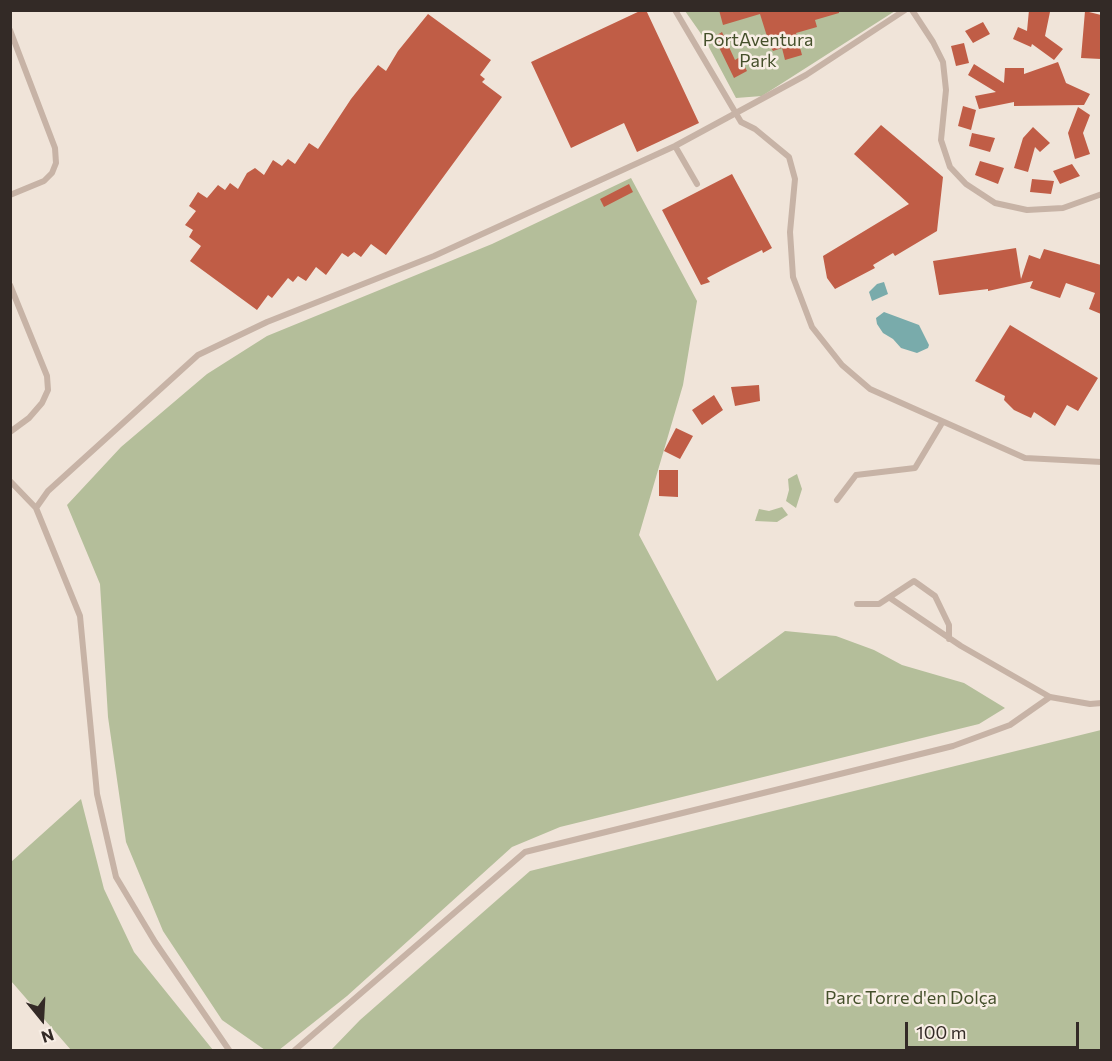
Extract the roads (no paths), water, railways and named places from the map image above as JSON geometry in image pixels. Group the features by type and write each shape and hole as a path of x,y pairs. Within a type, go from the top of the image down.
{"lane":[{"path":"675,10 741,122 755,129 789,157 795,179 790,232 793,277 812,327 842,365 870,389 1025,458 1101,462"},
{"path":"36,508 48,491 198,355 267,322 434,256 675,146 806,75 905,10"},
{"path":"912,10 943,62 946,90 941,140 950,166 966,184 995,203 1016,209 1039,211 1063,208 1101,194"},
{"path":"10,30 54,148 56,163 52,173 44,181 10,195"},
{"path":"675,146 697,184"},
{"path":"10,285 47,376 48,390 42,403 10,432"},
{"path":"837,500 856,475 915,468 942,423"},
{"path":"10,481 36,508 80,616 97,794 116,877 174,971 229,1050"},
{"path":"857,604 879,604 914,580 935,596 949,625 949,639"},
{"path":"890,598 949,639 1050,697 1090,704 1101,703"},
{"path":"296,1050 525,852 953,746 1010,725 1050,697"}],"water":[{"path":"884,282 888,294 872,301 869,292 877,284"},
{"path":"884,312 919,325 929,345 928,348 917,353 901,348 883,333 877,324 876,318"}],"park label":[{"name":"PortAventura Park","path":"758,50"},
{"name":"Parc Torre d'en Dolça","path":"911,998"}]}
